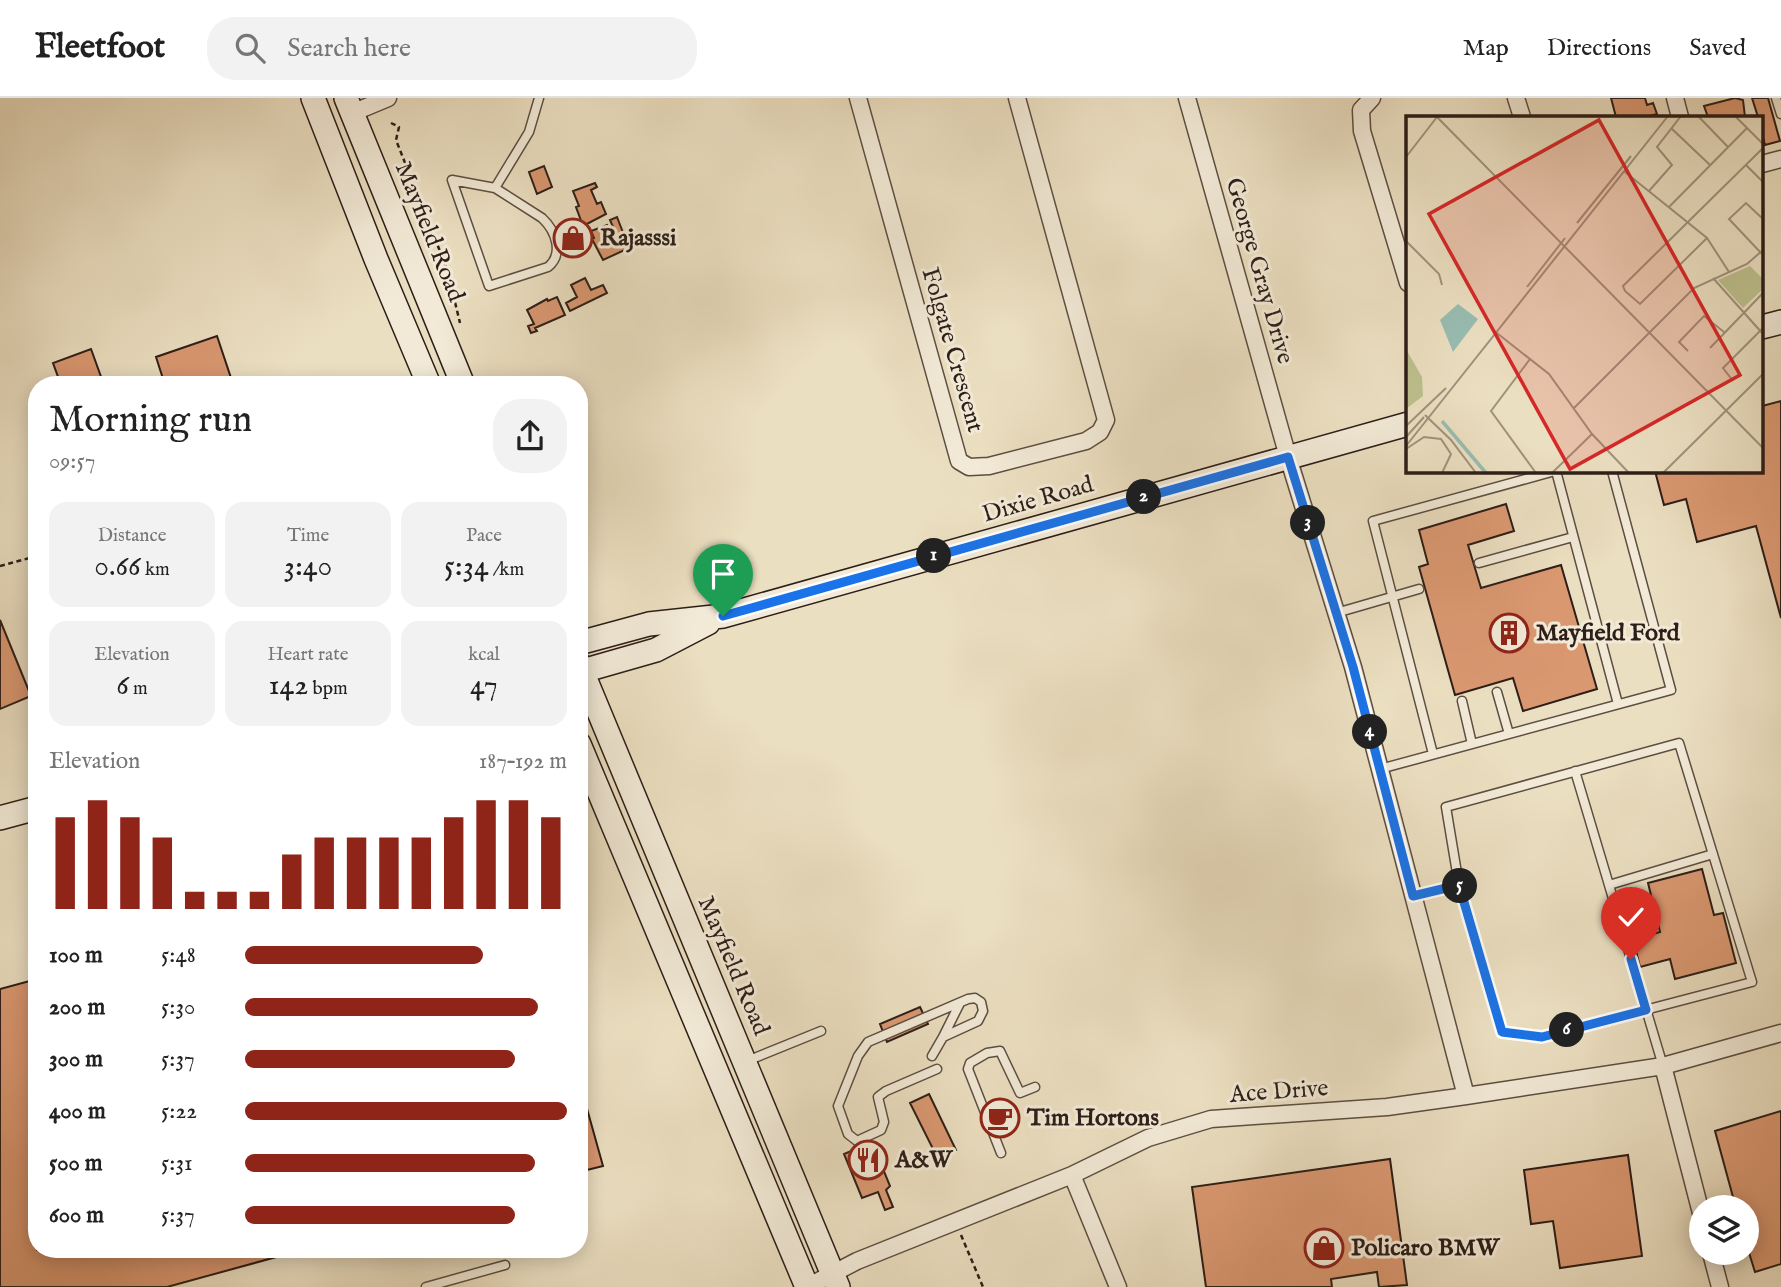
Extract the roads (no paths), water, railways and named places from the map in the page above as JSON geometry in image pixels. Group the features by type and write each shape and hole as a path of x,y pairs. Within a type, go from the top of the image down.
{"main road":[{"path":"349,105 315,103 425,376"},
{"name":"Mayfield Road","path":"349,105 459,376"},
{"path":"1764,326 1781,322"},
{"name":"Dixie Road","path":"588,641 649,624 723,616 1406,425"},
{"name":"Dixie Road","path":"588,667 656,650 723,616"},
{"name":"Mayfield Road","path":"588,688 835,1280"},
{"path":"588,765 807,1287"},
{"path":"0,818 28,810"}],"street":[{"path":"349,105 388,98"},
{"name":"Folgate Crescent","path":"858,98 959,461 969,467 989,467 1086,441 1100,432 1106,420 1017,98"},
{"name":"George Gray Drive","path":"1187,98 1288,457 1380,769 1466,1096"},
{"path":"1371,98 1361,110 1362,131 1406,276"},
{"path":"1516,98 1522,116"},
{"path":"1675,98 1680,116"},
{"path":"1764,163 1781,159"},
{"name":"Ace Drive","path":"807,1287 835,1280 955,1221 1072,1175 1148,1138 1211,1119 1387,1107 1466,1096 1663,1066 1781,1033"},
{"path":"1663,1066 1696,1195"},
{"path":"1072,1175 1118,1287"},
{"path":"1714,1265 1720,1287"}],"lane":[{"path":"495,188 529,132 539,98"},
{"path":"1776,98 1781,114"},
{"path":"452,180 495,188 545,221 558,251 556,259 548,267 489,286 452,180"},
{"path":"1433,754 1373,521 1551,472"},
{"path":"1555,472 1618,704"},
{"path":"1380,769 1671,690 1612,472"},
{"path":"1479,563 1573,537"},
{"path":"1336,613 1419,589"},
{"path":"1497,692 1509,734"},
{"path":"1462,701 1472,744"},
{"path":"1679,743 1752,982 1542,1037 1502,1032 1459,885 1446,807 1575,771 1679,743"},
{"path":"1575,771 1663,1066"},
{"path":"1609,886 1713,854"},
{"path":"1413,896 1459,885"},
{"path":"937,1069 878,1097 884,1122 881,1130 857,1141 848,1134 838,1106 858,1056 867,1042 961,1002 975,998 981,1002 983,1011 978,1021 943,1037"},
{"path":"932,1056 961,1002"},
{"path":"744,1062 821,1031"},
{"path":"1001,1153 968,1069 970,1063 988,1053 1000,1051 1020,1093 1035,1087"},
{"path":"426,1287 505,1265"}],"place":[{"name":"Rajasssi","path":"573,238"},
{"name":"Mayfield Ford","path":"1509,633"},
{"name":"Tim Hortons","path":"1000,1118"},
{"name":"A&W","path":"868,1160"},
{"name":"Policaro BMW","path":"1324,1248"}]}
